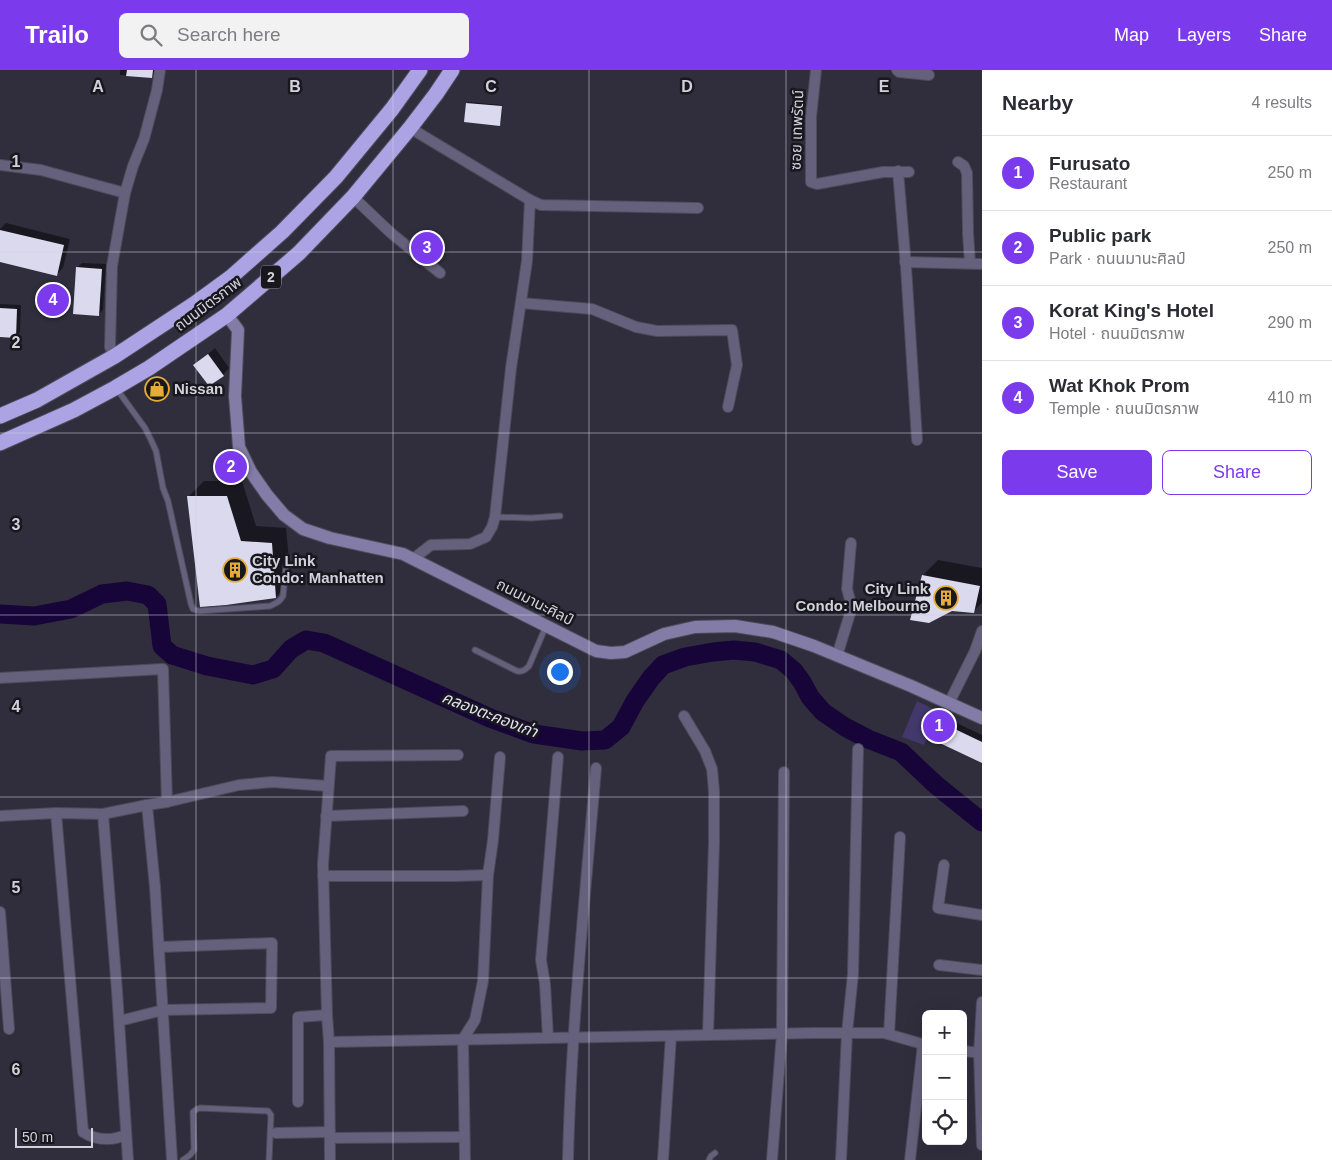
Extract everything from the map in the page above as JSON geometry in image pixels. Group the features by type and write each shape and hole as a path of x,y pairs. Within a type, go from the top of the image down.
{"highway":[{"name":"ถนนมิตรภาพ","path":"0,416 37,400 115,356 194,304 232,276 282,232 336,177 392,109 420,70"},
{"name":"ถนนมิตรภาพ","path":"0,443 74,410 115,388 150,368 227,315 298,254 353,198 410,128 452,70"}],"street":[{"path":"115,356 110,347 112,266 125,193 144,139 157,90 160,70"},
{"name":"ซอย เทพรัตน์","path":"816,70 811,117 811,182 816,184 874,173 909,172"},
{"path":"897,70 899,72 929,75"},
{"path":"410,128 541,205 698,208"},
{"path":"958,162 964,166 967,173 970,263"},
{"path":"0,165 41,170 125,193"},
{"path":"898,171 906,262 917,440"},
{"path":"353,198 391,233 440,273"},
{"path":"413,559 431,546 470,544 486,537 492,527 495,517 511,368 527,261 530,200"},
{"path":"906,262 982,264"},
{"path":"521,303 592,309 636,327 657,331 732,330 737,365 728,407"},
{"name":"ถนนมานะศิลป์","path":"227,315 238,330 235,396 239,447 251,472 267,495 284,515 303,529 330,538 403,554 596,651 624,652 664,634 695,627 735,626 772,632 838,656 982,718"},
{"path":"838,656 852,607 847,589 851,544"},
{"path":"949,703 975,651 982,631"},
{"path":"0,678 163,669 167,802"},
{"path":"684,716 705,751 712,769 714,792 708,1035"},
{"path":"841,1160 847,1033 853,974 858,749"},
{"path":"330,1160 329,1042 323,876 330,756 458,755"},
{"path":"465,1160 464,1039 475,1020 483,981 488,875 500,757"},
{"path":"548,1038 544,984 540,960 558,757"},
{"path":"568,1160 569,1109 574,1038 596,768"},
{"path":"772,1160 782,1033 784,772"},
{"path":"0,816 56,813 103,814 167,802 239,785 272,782 328,786"},
{"path":"146,805 156,887 172,1160"},
{"path":"326,816 463,811"},
{"path":"56,813 83,1132 91,1138 102,1139 126,1135"},
{"path":"103,814 128,1160"},
{"path":"889,1034 900,837"},
{"path":"944,866 938,908 982,914"},
{"path":"323,876 488,875"},
{"path":"0,912 9,1028"},
{"path":"119,1021 163,1010 271,1008 272,943 160,947"},
{"path":"939,965 982,970"},
{"path":"982,1002 982,1145"},
{"path":"298,1102 298,1017 327,1016"},
{"path":"329,1042 782,1033 884,1033 922,1043"},
{"path":"664,1160 671,1036"},
{"path":"967,1051 981,1053"},
{"path":"910,1160 923,1055"},
{"path":"276,1133 459,1137"}],"lane":[{"path":"115,388 145,428 156,451 163,488 168,501 193,609 199,611 270,606 277,603 283,596 287,557"},
{"path":"495,517 531,518 560,516"},
{"path":"475,650 521,672 529,666 546,626"},
{"path":"183,1160 194,1150 193,1112 200,1108 268,1111 271,1115 269,1160"},
{"path":"709,1160 715,1153"}],"shaded area":[{"path":"230,454 242,475 228,479 221,455"},
{"path":"917,701 939,712 924,745 902,737"}],"building":[{"path":"127,70 153,70 152,78 126,76"},
{"path":"466,103 502,106 500,126 464,122"},
{"path":"0,230 64,245 57,276 0,262"},
{"path":"76,267 102,269 99,316 73,314"},
{"path":"0,308 17,309 16,338 0,337"},
{"path":"208,354 224,376 209,386 193,365"},
{"name":"City Link Condo: Manhatten","path":"187,496 227,496 241,541 272,543 276,598 200,607"},
{"name":"City Link Condo: Melbourne","path":"922,575 980,586 974,613 952,611 929,623 910,620"},
{"path":"936,720 982,742 982,763 927,737"}],"waterway":[{"name":"คลองตะคองเก่า","path":"0,614 34,616 71,609 102,594 127,591 148,595 157,604 162,646 172,655 207,666 253,675 273,669 291,649 306,640 324,643 490,718 534,734 582,741 605,740 621,727 635,701 663,665 685,657 713,652 734,650 755,652 781,660 794,671 810,697 823,712 845,727 868,739 901,752 936,785 982,822"}],"place":[{"name":"Korat King's Hotel","path":"427,248"},
{"name":"Wat Khok Prom","path":"53,300"},
{"name":"Nissan","path":"157,389"},
{"name":"Public park","path":"231,467"},
{"name":"City Link Condo: Manhatten","path":"235,570"},
{"name":"City Link Condo: Melbourne","path":"946,598"},
{"name":"Furusato","path":"939,726"}]}
